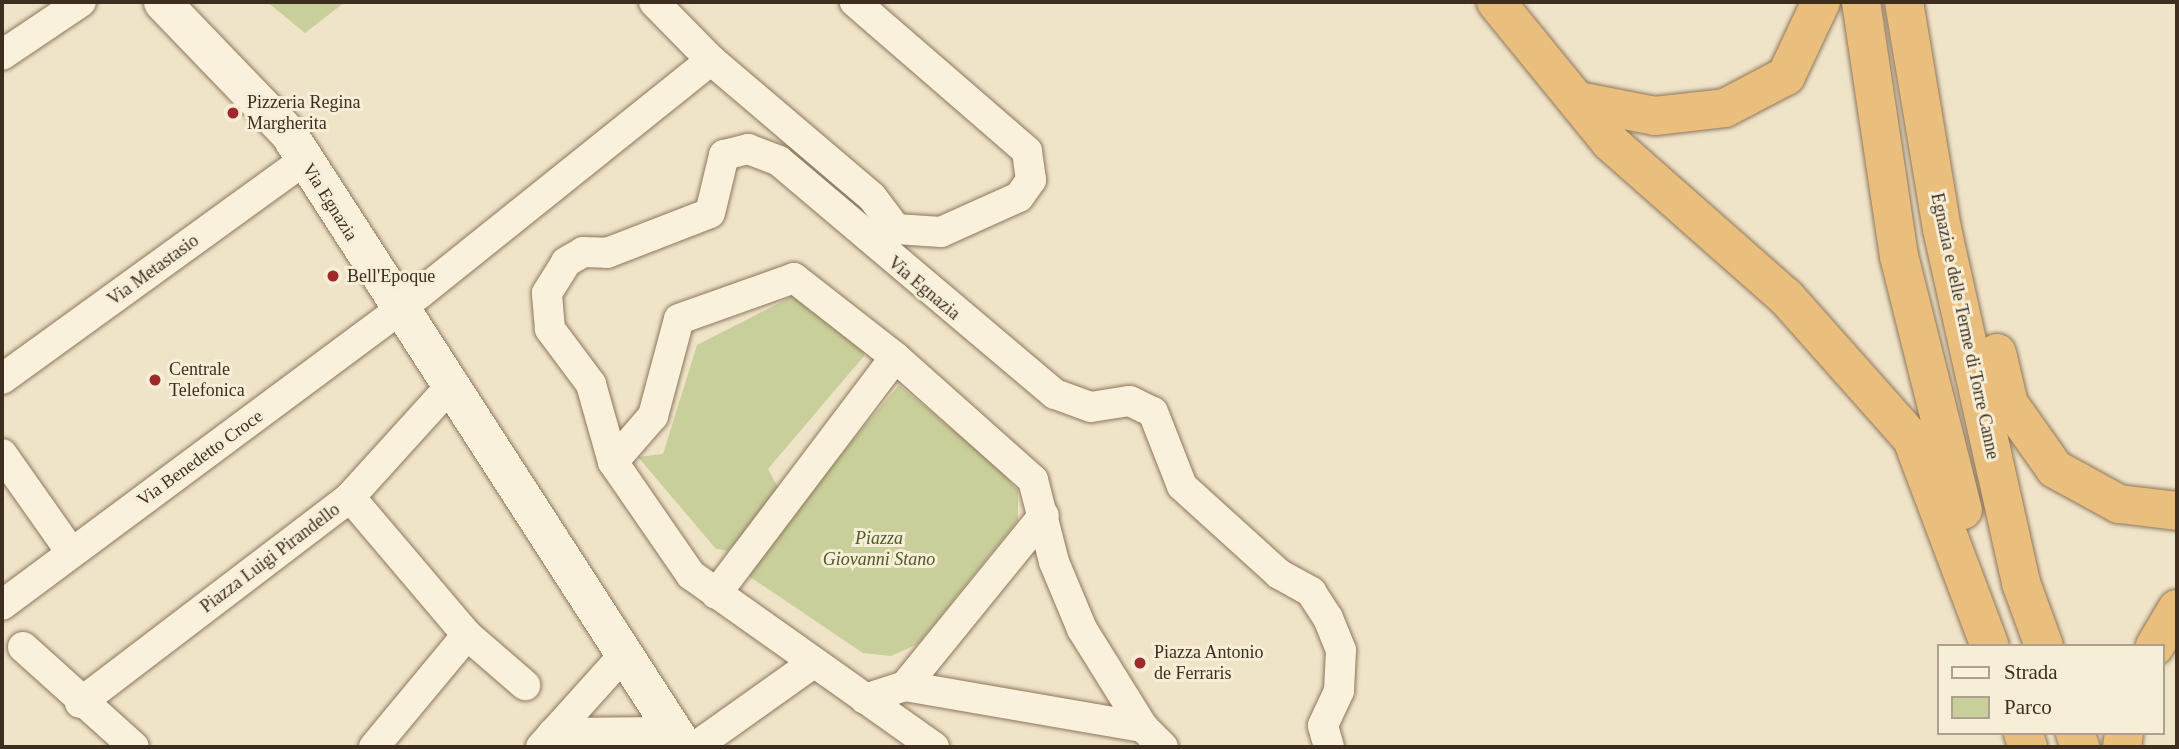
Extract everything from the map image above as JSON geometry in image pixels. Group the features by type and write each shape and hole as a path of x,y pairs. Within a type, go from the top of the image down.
{"highway":[{"path":"1496,2 1609,142 1786,297 1912,439 1989,644"},
{"path":"1578,101 1655,117 1724,108 1786,76 1821,2"},
{"path":"1861,2 1899,256 1999,644"},
{"name":"Egnazia e delle Terme di Torre Canne","path":"1904,2 1942,229 2021,583 2043,644"},
{"path":"1913,56 1936,87 2009,404 2055,469 2119,504 2177,511"},
{"path":"2156,644 2177,609"}],"street":[{"path":"2,55 81,2"},
{"name":"Via Egnazia","path":"162,2 288,133 398,311 621,658 684,742"},
{"path":"654,2 711,60 872,197 896,229 941,232 1019,197 1031,180 1027,151 855,2"},
{"name":"Via Benedetto Croce","path":"2,605 398,311 711,60"},
{"name":"Via Egnazia","path":"613,462 591,384 550,329 547,293 566,262 583,252 607,253 710,213 724,155 758,153 779,161 1055,394 1091,407 1130,401 1153,412 1182,485 1279,573 1311,592 1328,618 1341,650 1339,691 1323,726 1329,747"},
{"name":"Via Metastasio","path":"2,379 304,160"},
{"path":"934,747 691,575 613,462 653,416 679,319 794,278 895,357 1033,480 1063,586 1153,737"},
{"path":"716,594 895,357"},
{"path":"350,497 448,389"},
{"path":"2,454 71,552"},
{"name":"Piazza Luigi Pirandello","path":"80,704 350,497 467,635 525,685"},
{"path":"905,686 1044,515"},
{"path":"374,747 467,635"},
{"path":"23,647 80,704 134,747"},
{"path":"547,740 621,658"},
{"path":"547,740 684,742 813,663"},
{"path":"865,699 905,686 1048,710 1153,737"}],"green space":[{"path":"267,2 345,2 305,33"},
{"path":"797,294 863,345 864,356 768,469 780,491 728,551 716,549 638,457 663,454 697,345"},
{"name":"Piazza Giovanni Stano","path":"899,385 999,468 1018,491 1018,520 918,644 891,656 863,653 750,577 746,567"}],"place":[{"name":"Pizzeria Regina Margherita","path":"233,113"},
{"name":"Bell'Epoque","path":"333,276"},
{"name":"Centrale Telefonica","path":"155,380"},
{"name":"Piazza Antonio de Ferraris","path":"1140,663"}]}
